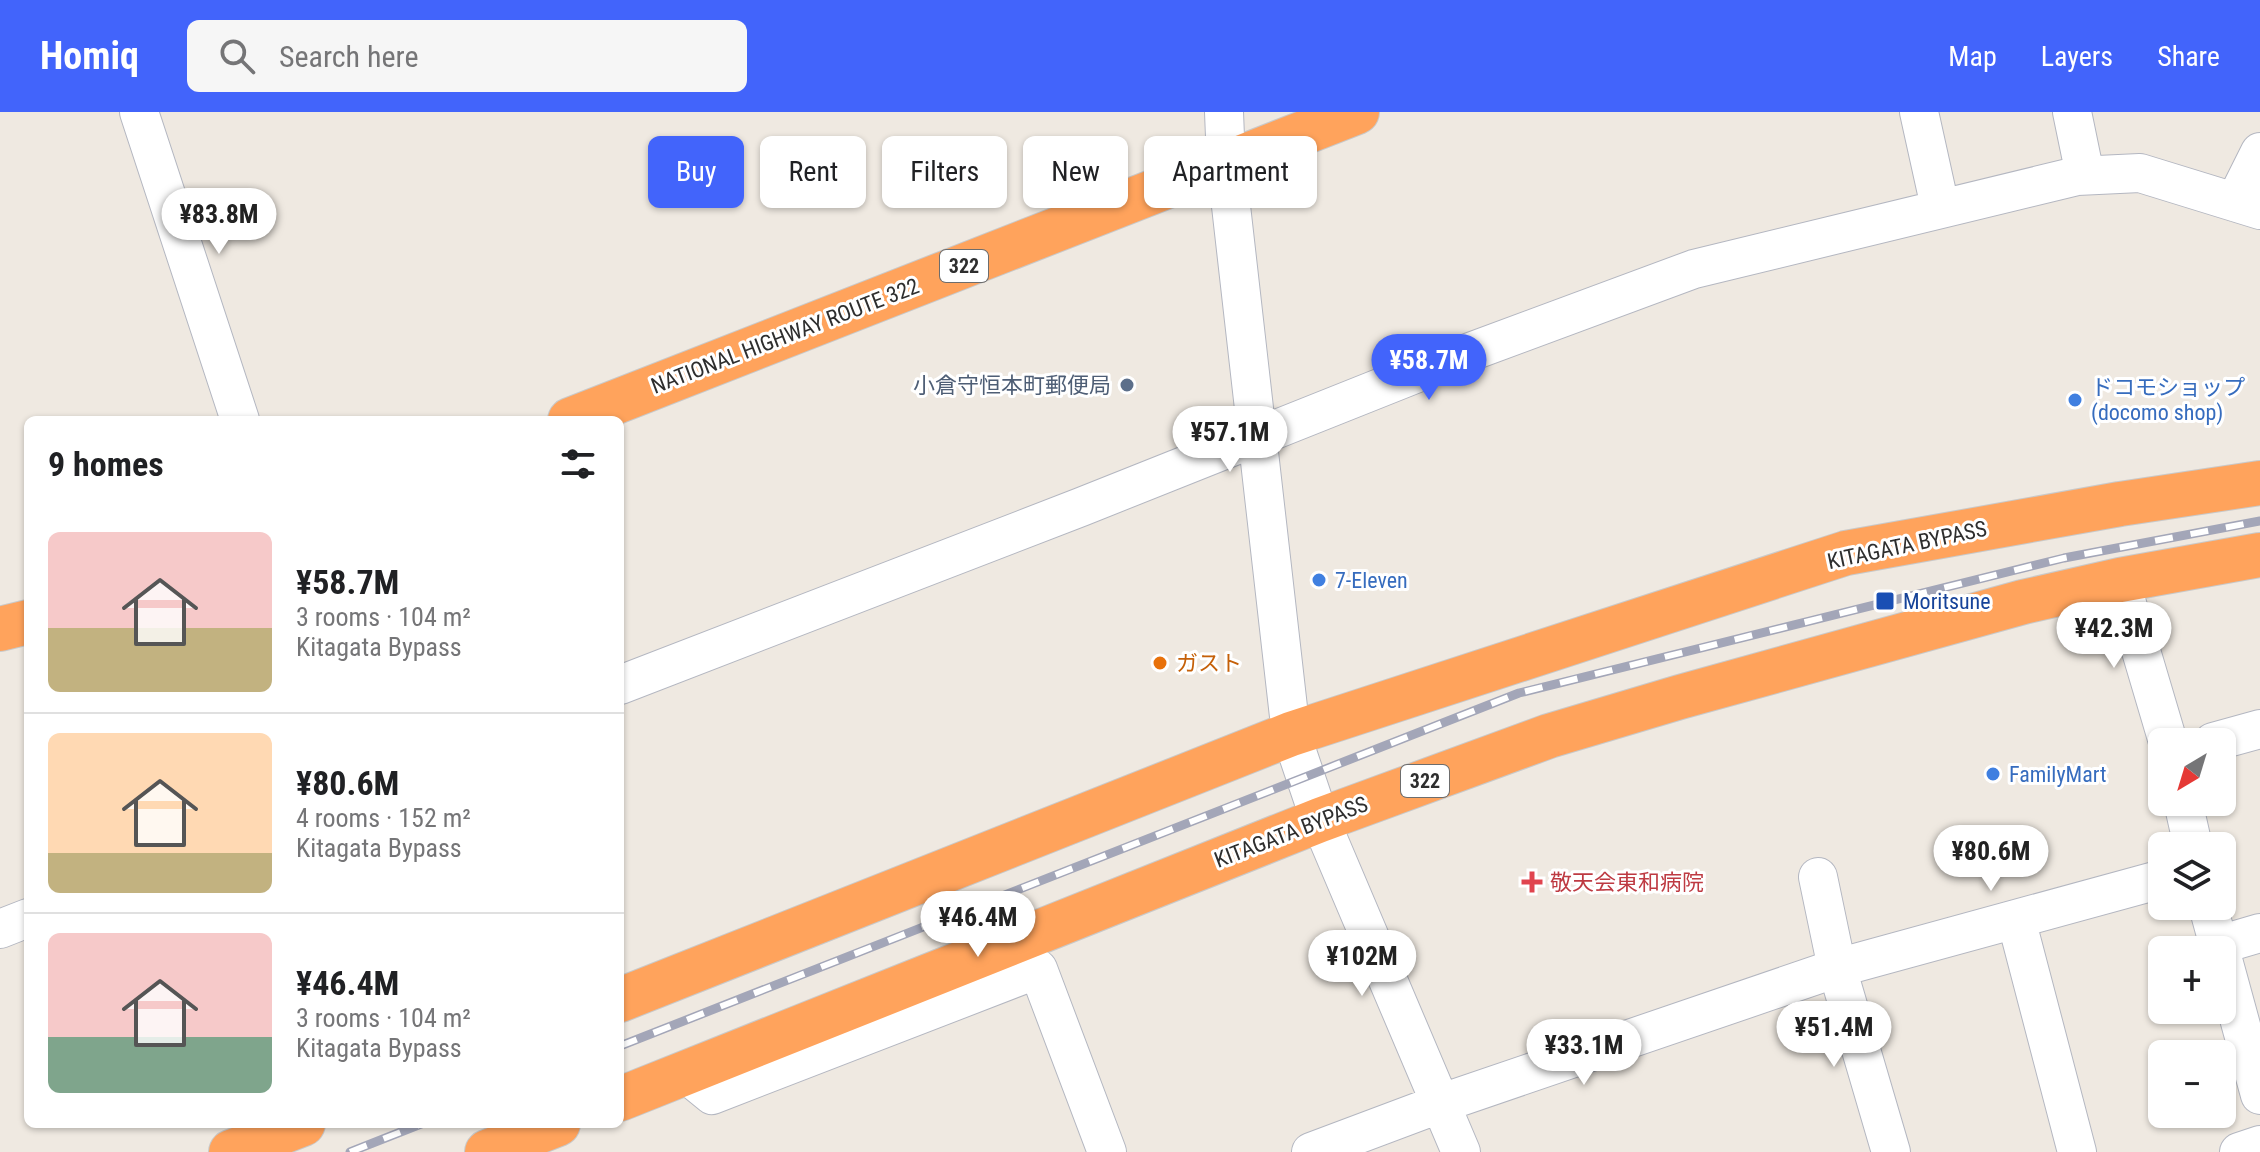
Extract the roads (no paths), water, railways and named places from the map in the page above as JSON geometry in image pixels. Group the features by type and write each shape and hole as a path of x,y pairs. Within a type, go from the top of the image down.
{"highway":[{"name":"NATIONAL HIGHWAY ROUTE 322","path":"1294,136 1357,112"},
{"name":"NATIONAL HIGHWAY ROUTE 322","path":"580,416 1144,194"},
{"name":"KITAGATA BYPASS","path":"624,998 1291,734 1846,553 2120,504 2260,483"},
{"name":"KITAGATA BYPASS","path":"624,1097 1320,820 1564,731 2023,602 2120,580 2260,555"},
{"path":"0,629 24,623"},
{"path":"231,1152 293,1128"},
{"path":"490,1144 544,1128"}],"street":[{"path":"139,112 239,416"},
{"path":"1224,112 1225,136"},
{"path":"1919,112 1940,207"},
{"path":"2072,112 2085,175"},
{"path":"624,683 1470,352 1694,269 1940,207 2085,175 2140,173 2248,206 2260,152"},
{"path":"1231,208 1291,734 1320,820 1461,1152"},
{"path":"2120,580 2164,728"},
{"path":"2236,736 2260,729"},
{"path":"1818,877 1837,968 1891,1152"},
{"path":"1311,1152 1439,1104 1837,968 2148,883"},
{"path":"2016,919 2077,1152"},
{"path":"0,929 24,920"},
{"path":"2236,943 2260,933"},
{"path":"685,1073 712,1095 1038,969 1107,1152"},
{"path":"2236,1008 2260,1095"},
{"path":"2239,1152 2260,1145"}],"railway":[{"path":"624,1044 1519,693 2064,558 2260,521"},
{"path":"350,1152 411,1128"}],"place":[{"name":"小倉守恒本町郵便局","path":"1127,385"},
{"name":"ドコモショップ (docomo shop)","path":"2075,400"},
{"name":"7-Eleven","path":"1319,580"},
{"name":"Moritsune","path":"1885,601"},
{"name":"ガスト","path":"1160,663"},
{"name":"FamilyMart","path":"1993,774"},
{"name":"敬天会東和病院","path":"1532,882"}]}
